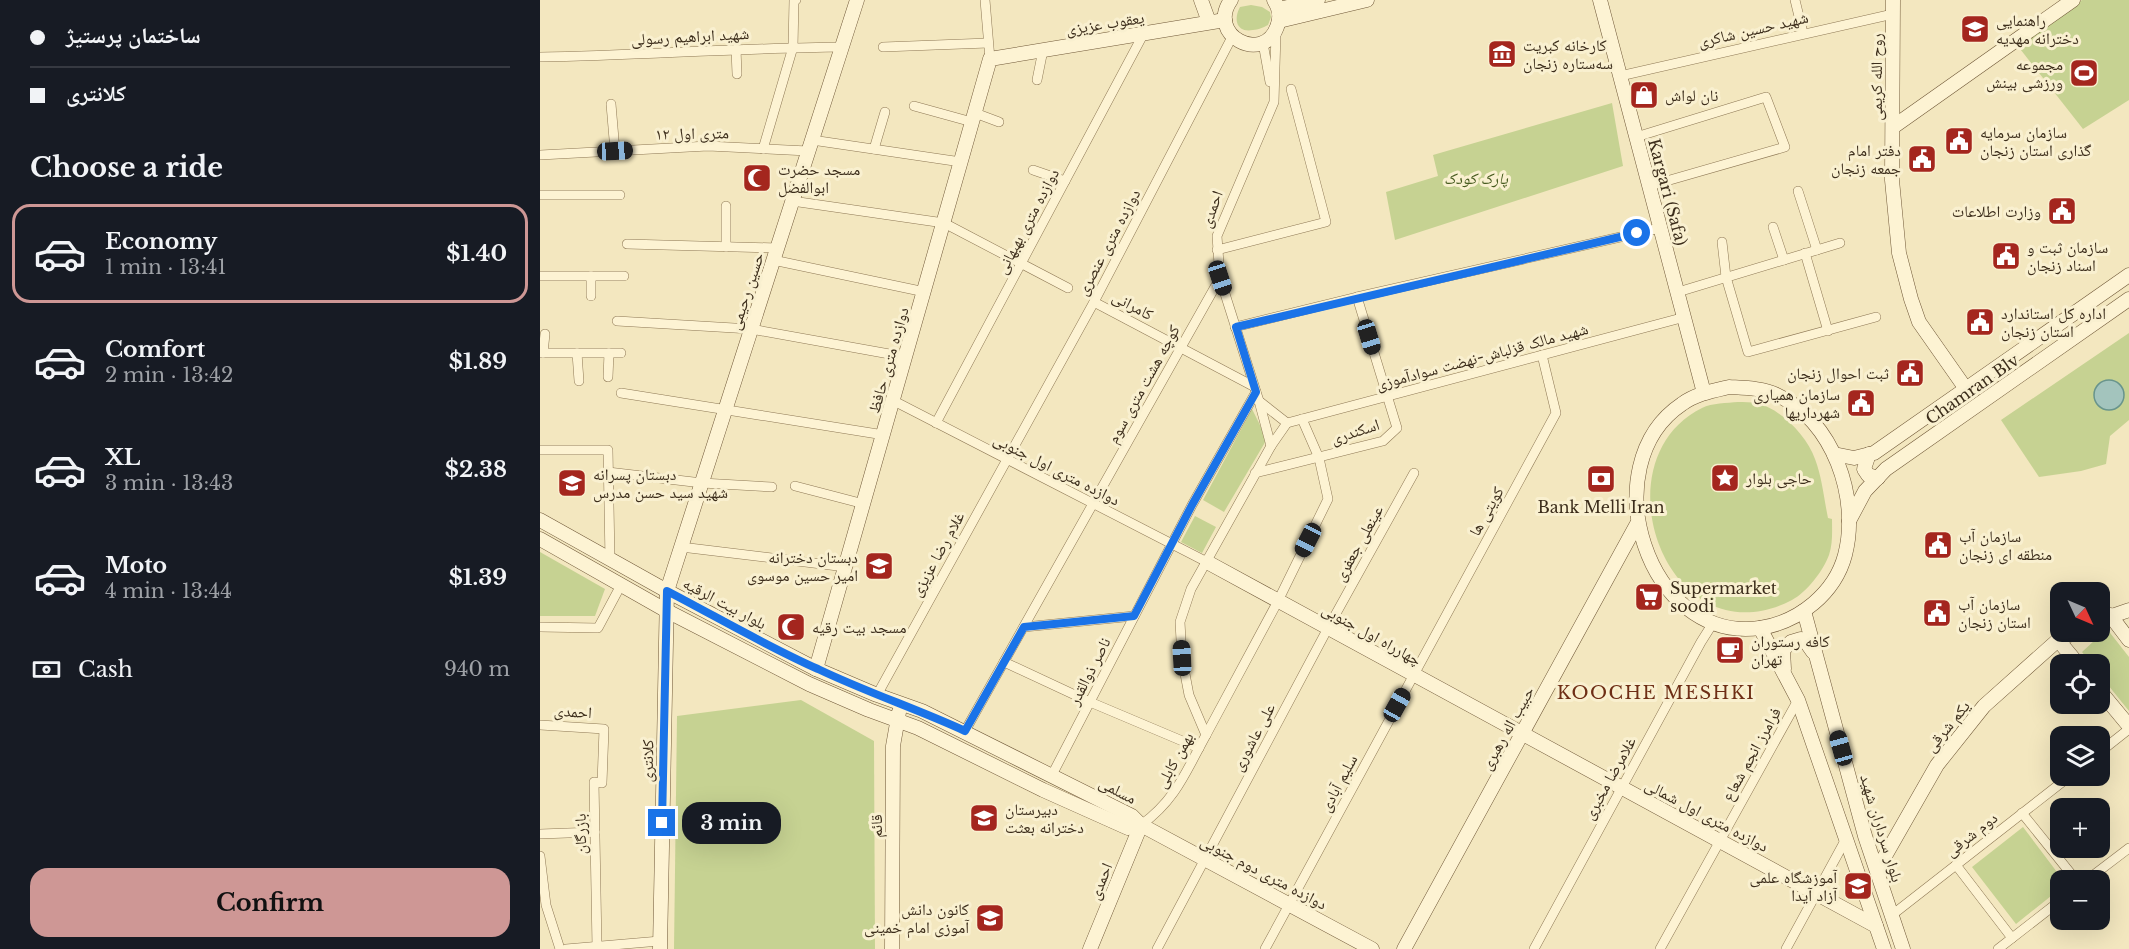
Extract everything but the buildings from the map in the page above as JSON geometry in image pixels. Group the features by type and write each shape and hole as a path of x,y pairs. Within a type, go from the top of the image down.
{"main road":[{"name":"حسین رحیمی","path":"667,591 857,0"},
{"path":"1201,0 1209,22"},
{"path":"1231,0 1225,12 1227,29 1232,37 1247,44 1263,43 1277,16 1318,0"},
{"path":"1277,16 1367,0"},
{"name":"Kargari (Safa)","path":"1602,0 1704,393"},
{"path":"1893,127 2073,0"},
{"name":"روح الله کریمی","path":"1893,7 1892,180 1899,253 1919,321 1965,389"},
{"name":"یعقوب عزیزی","path":"990,59 1225,20"},
{"name":"دوازده متری حافظ","path":"816,669 990,59"},
{"name":"Chamran Blv","path":"1834,454 1854,458 1874,453 2129,275"},
{"name":"Chamran Blv","path":"1849,520 1865,492 1886,469 2129,299"},
{"path":"1729,387 1753,388 1777,395 1798,407 1816,424 1834,454 1845,486 1849,520 1845,555 1836,577 1822,596 1804,611 1783,622 1760,628 1736,628 1713,623 1692,613 1666,587 1648,557 1638,522 1637,478 1640,462 1649,439 1663,419 1704,393 1729,387"},
{"path":"1869,454 1864,469 1868,475 1878,478"},
{"name":"بلوار بیت الرقیه","path":"540,520 667,591 816,669 900,704"},
{"name":"حبیب اله رهبری","path":"1404,949 1638,522"},
{"name":"بلوار بیت الرقیه","path":"540,539 667,610 809,684 897,720"},
{"name":"چهارراه اول جنوبی","path":"1206,562 1522,734"},
{"name":"کلانتری","path":"660,945 667,591"},
{"path":"2110,616 2129,610"},
{"name":"بلوار سرداران شهید","path":"1804,611 1865,836 1903,949"},
{"path":"2110,623 2129,640"},
{"path":"1760,628 1798,700 1884,949"},
{"path":"1784,674 1783,650 1791,642 1801,639 1806,642 1817,659"},
{"name":"یکم شرقی","path":"1876,870 1937,765 1984,706 2056,642"},
{"path":"2060,642 2070,654"},
{"name":"قائم","path":"892,949 893,746 900,704"},
{"name":"مسلمی","path":"900,704 922,711 965,731 1132,816 1141,825"},
{"path":"2110,704 2129,728"},
{"name":"مسلمی","path":"897,720 1128,828 1141,825"},
{"name":"دوازده متری اول شمالی","path":"1522,734 1876,926"},
{"name":"دوازده متری دوم جنوبی","path":"1141,825 1372,949"},
{"name":"احمدی","path":"1090,949 1141,825"}],"street":[{"path":"763,149 793,47 794,0 796,0"},
{"path":"985,0 990,59"},
{"path":"1796,0 1803,33"},
{"name":"شهید حسین شاکری","path":"1620,76 1803,33 1893,7"},
{"name":"احمدی","path":"1270,446 1220,278 1217,236 1229,203 1274,102 1277,16"},
{"name":"دوازده متری بهبهانی","path":"936,423 1144,33"},
{"name":"دوازده متری عنصری","path":"1007,460 1094,302 1232,37"},
{"path":"882,47 988,43"},
{"path":"1263,43 1274,102"},
{"name":"شهید ابراهیم رسولی","path":"540,57 842,47"},
{"path":"736,49 737,75"},
{"path":"1037,80 1043,50"},
{"path":"1218,250 1326,222 1291,89"},
{"path":"1636,137 1766,97 1785,147 1649,186"},
{"path":"612,104 615,151"},
{"path":"914,106 999,122"},
{"path":"874,149 885,112"},
{"name":"۱۲ متری اول","path":"540,155 708,146 763,149 810,146 874,149 962,162"},
{"path":"1033,170 1065,181"},
{"path":"1798,191 1816,250"},
{"path":"540,195 620,195"},
{"path":"792,201 944,223 1068,288"},
{"path":"726,206 726,247"},
{"path":"1773,227 1784,260"},
{"path":"1236,327 1660,228"},
{"path":"1722,242 1726,278 1748,352 1876,317"},
{"path":"1678,292 1840,243"},
{"path":"627,244 726,247 775,254 925,292"},
{"path":"1805,253 1828,331"},
{"path":"540,276 624,276"},
{"path":"591,276 591,296"},
{"name":"کوچه هشت متری سوم","path":"965,731 1220,278"},
{"name":"اسکندری","path":"1255,473 1383,441 1397,428 1357,297"},
{"name":"کامرانی","path":"1094,302 1181,347 1256,393 1287,423"},
{"name":"شهید مالک قزلباش-نهضت سوادآموزی","path":"1287,423 1684,317"},
{"path":"617,321 751,329 906,357"},
{"path":"545,334 541,353 621,353"},
{"path":"577,353 579,381"},
{"path":"608,377 609,353"},
{"name":"کویتی ها","path":"1414,675 1556,413 1542,355"},
{"path":"621,393 884,435"},
{"name":"ناصر ذوالقدر","path":"1052,775 1171,545 1256,393"},
{"name":"دوازده متری اول جنوبی","path":"894,401 1206,562"},
{"path":"1206,735 1278,601 1328,499 1319,458 1302,419"},
{"name":"بهمن کابلی","path":"1141,825 1157,814 1172,797 1206,735 1189,695 1182,658 1180,622 1191,589 1270,446 1287,423"},
{"path":"540,450 608,450 610,560"},
{"name":"غلام رضا عزیزی","path":"877,695 1007,460"},
{"path":"608,472 702,483 772,486"},
{"name":"عینعلی جعفری","path":"1328,628 1414,473"},
{"path":"795,486 864,504"},
{"path":"681,548 846,567"},
{"path":"540,627 598,628 621,585"},
{"path":"1024,627 1134,616"},
{"name":"غلامرضا مخبری","path":"1534,949 1713,623"},
{"name":"علی عاشوری","path":"1157,949 1328,628"},
{"path":"1004,662 1090,702 1199,748"},
{"name":"سلیم آبادی","path":"1265,949 1414,675"},
{"name":"فرامرز انجم شعاع","path":"1660,949 1798,700"},
{"name":"احمدی","path":"540,725 604,729"},
{"path":"2110,744 2129,728"},
{"name":"بازرگان","path":"597,947 594,782 603,783 604,729"},
{"name":"دوم شرقی","path":"1892,915 2057,786"},
{"path":"2022,813 2068,870"},
{"path":"540,834 595,832"},
{"path":"1786,949 1846,839"},
{"path":"2099,870 2129,848"},
{"path":"540,856 543,905 560,949"},
{"path":"1956,865 2012,938"},
{"path":"1998,949 2050,909"},
{"path":"566,949 660,945"}],"green space":[{"name":"مجموعه ورزشی بینش","path":"2082,0 2129,0 2129,100 2083,129 2017,45"},
{"path":"1251,5 1262,7 1270,12 1271,17 1268,25 1255,30 1243,30 1237,21 1238,12 1240,7"},
{"name":"پارک کودک","path":"1612,103 1623,166 1395,240 1386,192 1438,176 1433,155"},
{"path":"2129,333 2129,420 2110,436 2106,464 2081,471 2039,477 2001,420"},
{"path":"1738,402 1757,403 1775,411 1784,417 1806,441 1815,459 1828,518 1832,519 1832,542 1829,555 1819,574 1809,586 1792,600 1748,612 1711,604 1681,581 1660,548 1651,509 1653,469 1670,434 1706,406"},
{"path":"1252,409 1267,439 1224,512 1203,500"},
{"path":"1195,516 1216,527 1202,553 1181,542"},
{"path":"540,552 605,589 595,616 540,616"},
{"path":"2110,633 2129,657 2129,711 2110,687 2110,654 2084,654 2082,652 2093,642 2110,642"},
{"path":"801,700 874,741 875,949 674,949 677,716"},
{"path":"2023,827 2055,870 2050,870 2050,897 2016,924 1972,867"}],"water":[{"path":"2109,380 2120,384 2124,395 2120,406 2109,410 2098,406 2094,395 2098,384"}],"place":[{"name":"راهنمایی دخترانه مهدیه","path":"1975,29"},
{"name":"کارخانه کبریت سه‌ستاره زنجان","path":"1502,54"},
{"name":"مجموعه ورزشی بینش","path":"2084,73"},
{"name":"نان لواش","path":"1644,95"},
{"name":"سازمان سرمایه گذاری استان زنجان","path":"1959,141"},
{"name":"دفتر امام جمعه زنجان","path":"1922,159"},
{"name":"مسجد حضرت ابوالفضل","path":"757,178"},
{"name":"وزارت اطلاعات","path":"2062,211"},
{"name":"سازمان ثبت و اسناد زنجان","path":"2006,256"},
{"name":"اداره کل استاندارد استان زنجان","path":"1980,322"},
{"name":"ثبت احوال زنجان","path":"1910,373"},
{"name":"سازمان همیاری شهرداریها","path":"1861,403"},
{"name":"حاجی بلوار","path":"1725,478"},
{"name":"Bank Melli Iran","path":"1601,479"},
{"name":"دبستان پسرانه شهید سید حسن مدرس","path":"572,483"},
{"name":"سازمان آب منطقه ای زنجان","path":"1938,545"},
{"name":"دبستان دخترانه امیر حسین موسوی","path":"879,566"},
{"name":"Supermarket soodi","path":"1649,597"},
{"name":"سازمان آب استان زنجان","path":"1937,613"},
{"name":"مسجد بیت رقیه","path":"791,627"},
{"name":"کافه رستوران تهران","path":"1730,650"},
{"name":"دبیرستان دخترانه بعثت","path":"984,818"},
{"name":"آموزشگاه علمی آزاد آیدا","path":"1858,886"},
{"name":"کانون دانش آموزی امام خمینی","path":"990,918"}],"district":[{"name":"KOOCHE MESHKI","path":"1656,693"}],"route":[{"path":"662,823 667,591 816,669 922,711 965,731 1024,627 1134,616 1192,505 1256,392 1236,327 1637,233"}]}
